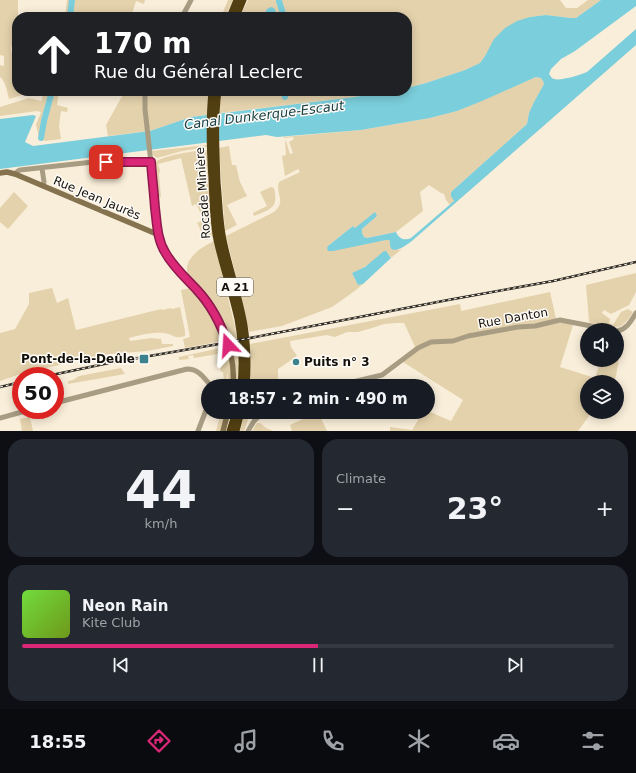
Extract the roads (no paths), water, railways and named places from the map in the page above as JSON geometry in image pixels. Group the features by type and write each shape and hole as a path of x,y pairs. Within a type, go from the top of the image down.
{"highway":[{"path":"232,12 237,0"},
{"path":"238,12 243,0"},
{"name":"Rocade Minière","path":"212,96 210,131 214,167"},
{"name":"Rocade Minière","path":"218,96 214,167 214,208 236,313 242,332 247,367 246,379"},
{"name":"Rocade Minière","path":"241,379 244,347"},
{"path":"230,431 234,419"},
{"path":"236,419 236,431"}],"main road":[{"path":"0,173 7,172 15,174"},
{"name":"Rue Jean Jaurès","path":"15,174 159,235"},
{"path":"159,235 165,253 198,291 211,308 219,322 229,349 233,379"},
{"path":"223,431 232,419"}],"street":[{"path":"185,12 191,0"},
{"path":"145,96 146,125 159,235"},
{"path":"15,174 19,170 92,162 150,160"},
{"path":"42,168 44,182 43,186"},
{"path":"624,328 636,313"},
{"name":"Rue Danton","path":"365,379 382,375 418,348 431,342 453,341 468,336 520,327 535,326 559,320 580,323"},
{"path":"64,401 191,369 195,370 205,379"},
{"path":"0,418 12,415"},
{"path":"198,431 203,419"},
{"path":"248,431 256,419"}],"water":[{"name":"Canal Dunkerque-Escaut","path":"601,0 636,0 636,6 575,51 561,59 551,69 549,74 554,79 561,79 587,72 636,29 636,45 413,240 396,250 390,247 389,240 333,251 328,251 327,248 353,226 355,228 375,212 377,216 362,229 364,237 367,238 396,232 402,239 411,238 454,201 451,196 451,192 527,124 529,113 544,84 541,78 536,77 457,111 430,118 361,130 277,137 266,135 0,169 0,119 33,115 36,116 25,142 33,146 150,131 191,117 360,96 412,96 412,87 465,70 480,63 494,39 505,28 517,21 530,17 546,15 576,18"},
{"path":"271,7 274,8 276,12 266,12 267,9"},
{"path":"384,251 386,251 391,258 363,284 358,285 352,273 365,267"}],"waterway":[{"path":"71,12 72,0"},
{"path":"279,1 282,12"},
{"path":"41,138 51,96"}],"railway":[{"path":"64,372 553,281 636,262"},
{"path":"0,387 12,384"}],"place":[{"name":"Pont-de-la-Deûle","path":"144,359"},
{"name":"Puits n° 3","path":"296,362"}]}
